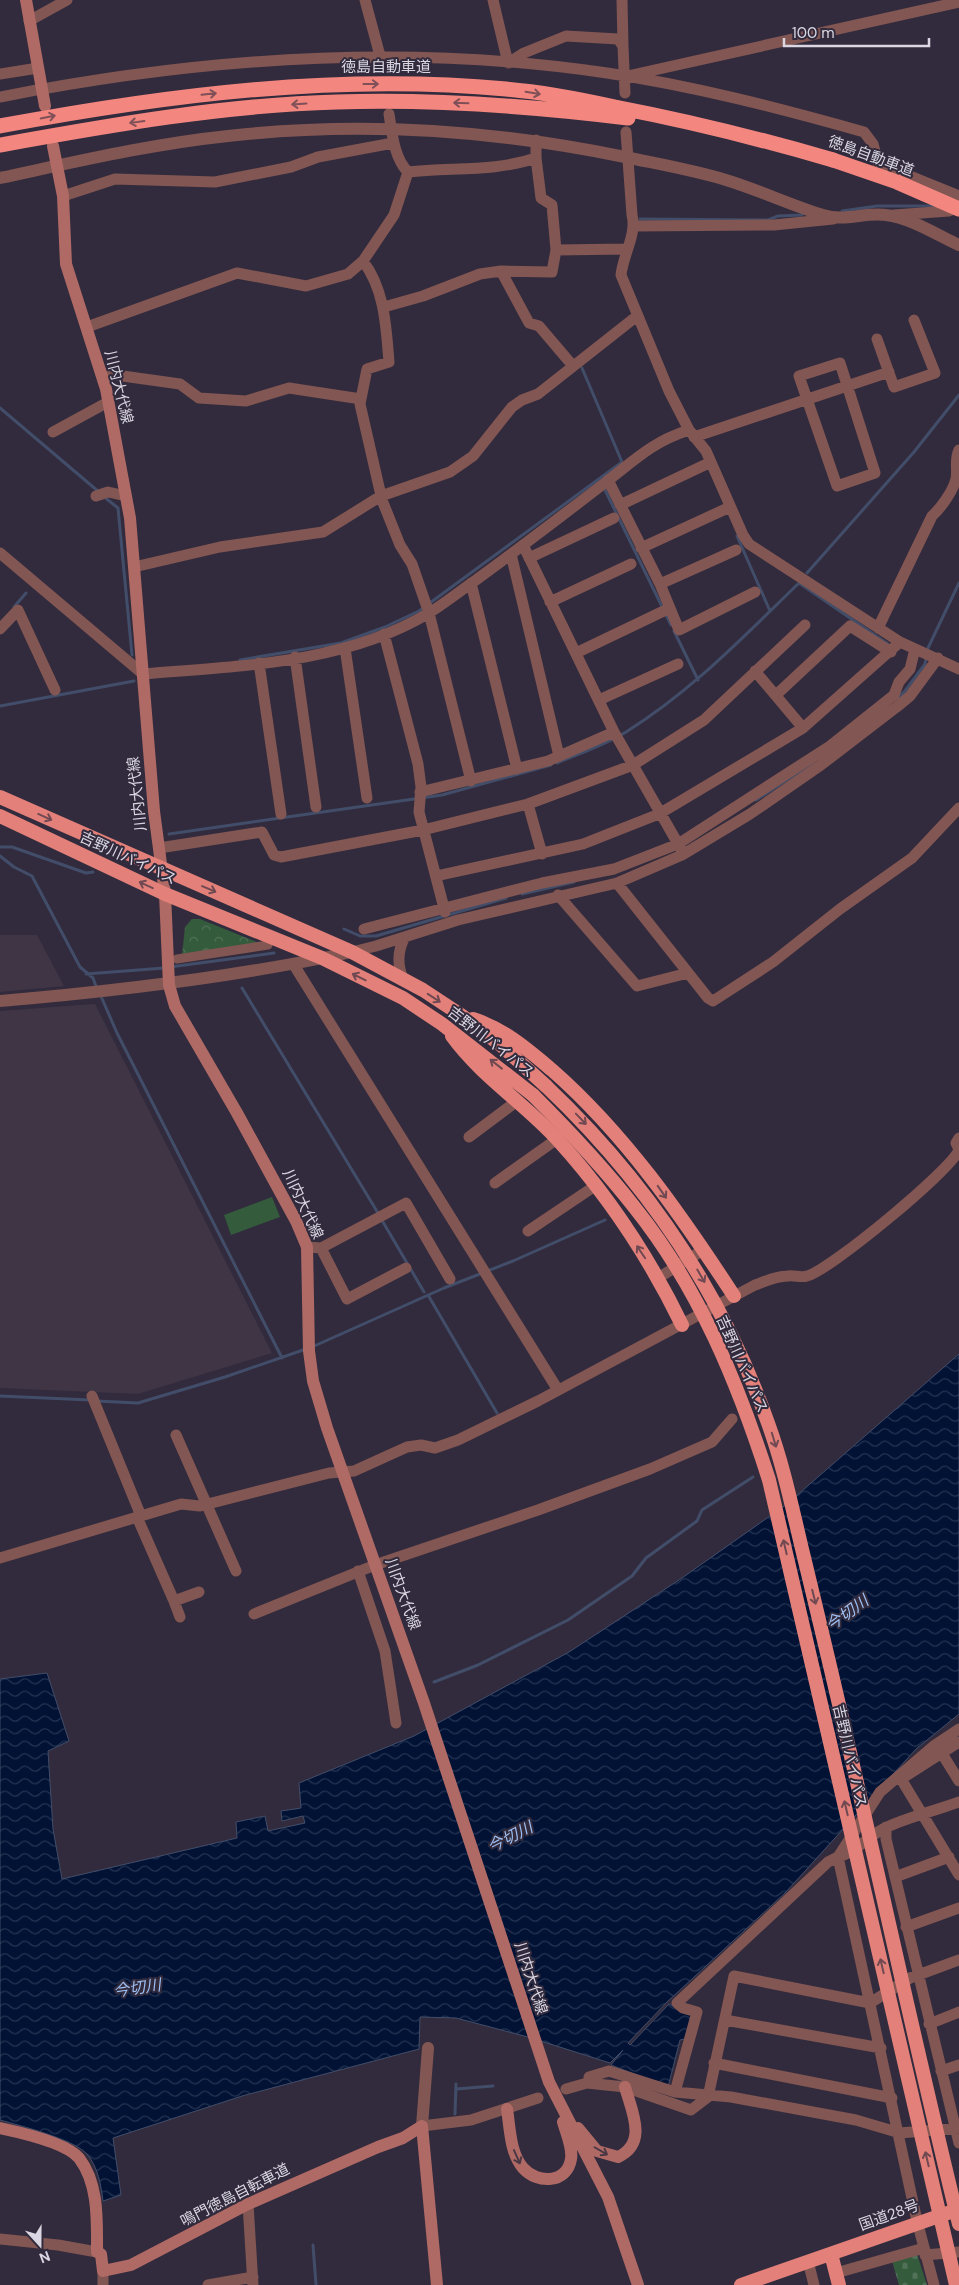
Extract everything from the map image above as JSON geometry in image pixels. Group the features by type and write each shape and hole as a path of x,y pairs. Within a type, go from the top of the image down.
{"highway":[{"name":"徳島自動車道","path":"0,126 156,100 258,89 336,84 423,84 507,89 581,100 770,141 897,182 959,208"},
{"name":"徳島自動車道","path":"0,144 168,117 261,107 346,102 506,104 651,121 770,141"},
{"name":"吉野川バイパス","path":"0,797 352,952 403,979 461,1015 502,1046 546,1086 611,1152 678,1238 728,1325 769,1424 784,1475 959,2224"},
{"name":"吉野川バイパス","path":"0,816 165,894 322,958 403,998 442,1024 533,1095 598,1163 636,1209 666,1253 713,1333 752,1428 771,1489 956,2285"},
{"path":"461,1015 489,1024 524,1045 584,1098 655,1182 734,1296"},
{"path":"442,1024 464,1052 557,1139 595,1186 658,1278 682,1325"},
{"name":"国道28号","path":"741,2285 831,2254 917,2221 959,2209"},
{"path":"947,2242 952,2285"},
{"path":"831,2254 838,2279"}],"main road":[{"path":"26,0 45,106"},
{"name":"川内大代線","path":"53,146 63,196 66,264 101,373 126,496 165,894 171,963 169,985 175,1006 237,1113 296,1221 307,1247 309,1347 313,1381 321,1410 428,1716 537,2048 558,2102 608,2197 638,2285"},
{"path":"558,2102 597,2151 618,2157 633,2146 636,2137 635,2120 625,2087"},
{"path":"507,2110 515,2153 523,2168 534,2178 546,2181 567,2169 571,2159 558,2102"},
{"path":"422,2126 437,2285"},
{"name":"鳴門徳島自転車道","path":"102,2271 132,2265 248,2204 403,2138 422,2126"},
{"path":"0,2128 57,2144 78,2157 92,2182 97,2219 97,2252 101,2254 102,2271"}],"street":[{"path":"29,21 67,0"},
{"path":"365,0 382,62"},
{"path":"493,0 508,63"},
{"path":"622,0 626,93"},
{"path":"625,76 959,2"},
{"path":"508,63 531,50 566,36 618,39 623,46"},
{"path":"0,97 142,74 267,62 508,63 625,76 761,103 864,132 873,144 878,163 959,196"},
{"path":"0,74 38,68"},
{"path":"389,114 393,143 408,172"},
{"path":"0,178 130,150 225,136 391,128 468,132 536,140 628,157 724,180 837,218"},
{"path":"626,132 632,215 635,226 626,249 621,275 636,316 669,391 692,434 706,451 730,507 749,544 900,642 959,669"},
{"path":"384,307 423,296 480,274 501,271 552,272 556,250 552,205 541,198 536,158 536,140"},
{"path":"63,196 115,179 214,182 292,167 318,157 393,143"},
{"path":"408,172 441,168 508,166 536,158"},
{"path":"87,327 237,274 306,286 348,274 363,261 394,215 408,172"},
{"path":"635,226 774,225 837,218 949,211 959,208"},
{"path":"890,215 959,245"},
{"path":"556,250 626,249"},
{"path":"363,261 375,281 384,307 391,367 366,369 361,399 382,496 400,545 412,564 429,613 471,781"},
{"path":"501,271 529,323 539,326 573,366"},
{"path":"134,567 220,547 323,532 382,496 450,472 473,456 512,407 522,400 538,394 636,316"},
{"path":"877,339 894,388 935,374 914,320"},
{"path":"840,363 875,473 837,486 807,399 799,376 840,363"},
{"path":"0,553 142,674 259,663 345,648 384,634 429,613 523,545 655,443 692,434 889,372"},
{"path":"101,373 180,384 199,398 246,401 290,388 361,399"},
{"path":"53,432 108,402"},
{"path":"878,628 932,516 940,509 956,478 956,455 959,450"},
{"path":"620,505 711,462"},
{"path":"608,480 660,584 679,630 755,592"},
{"path":"96,496 108,492 126,496"},
{"path":"641,548 730,507"},
{"path":"529,558 614,518"},
{"path":"523,545 616,735 659,814 681,848"},
{"path":"660,584 736,550"},
{"path":"511,554 559,756"},
{"path":"550,602 631,564"},
{"path":"471,583 517,769"},
{"path":"576,653 670,608"},
{"path":"0,629 18,610 55,690"},
{"path":"159,848 262,832 274,855 282,857 423,830 528,804 632,765 704,720 805,625"},
{"path":"776,695 850,626 891,652"},
{"path":"384,634 418,764 423,830 446,915"},
{"path":"436,876 542,854 595,840 659,814 803,728 891,652 900,642"},
{"path":"345,648 367,798"},
{"path":"364,929 617,883 681,848 750,814 821,765 900,696 927,654"},
{"path":"900,696 899,682 927,654"},
{"path":"294,658 316,807"},
{"path":"259,663 281,814"},
{"path":"599,700 678,664"},
{"path":"755,671 803,728"},
{"path":"420,796 559,756 616,735"},
{"path":"528,804 542,854"},
{"path":"617,883 708,998 713,1001 773,962 840,909 912,858 959,808"},
{"path":"0,1001 169,985 294,965 352,952 405,937 446,915 542,883 614,869 681,848"},
{"path":"558,895 637,986 688,973"},
{"path":"403,979 398,960 399,951 405,937"},
{"path":"171,963 268,945"},
{"path":"294,965 558,1390"},
{"path":"469,1137 517,1101"},
{"path":"0,1558 181,1504 207,1504 329,1473 354,1471 407,1447 421,1445 435,1448 458,1440 558,1390 734,1296 775,1277 806,1277 822,1268 890,1218 938,1177 957,1156 959,1150 956,1142 959,1138"},
{"path":"495,1182 557,1139"},
{"path":"528,1231 595,1186"},
{"path":"307,1247 320,1248 406,1203 450,1279"},
{"path":"320,1248 347,1298 406,1268"},
{"path":"658,1278 703,1250"},
{"path":"94,1401 180,1617"},
{"path":"254,1614 358,1571 538,1510 650,1469 712,1442 732,1418"},
{"path":"176,1435 236,1571"},
{"path":"358,1571 385,1651 396,1723"},
{"path":"174,1601 199,1592"},
{"path":"934,2285 917,2221 900,2133 838,1857 880,1792 935,1745 959,1729"},
{"path":"959,1742 901,1779 959,1875"},
{"path":"941,1752 959,1781"},
{"path":"675,2092 698,2012 682,2008 677,2003 828,1862 846,1855 870,1836 886,1828 959,1802"},
{"path":"886,1828 886,1839 917,1975 956,2122 959,2143"},
{"path":"895,1877 948,1858"},
{"path":"906,1927 959,1908"},
{"path":"566,2089 587,2083 625,2087 691,2110 708,2097 734,1976 870,2003 917,1975 959,1960"},
{"path":"929,2024 959,2012"},
{"path":"725,2020 881,2048"},
{"path":"428,2048 422,2126 471,2120 507,2110 538,2098"},
{"path":"714,2063 892,2098"},
{"path":"941,2071 959,2065"},
{"path":"589,2077 609,2071 675,2092 708,2097 731,2097 856,2120 900,2133 956,2122"},
{"path":"208,2285 253,2281 248,2204"},
{"path":"0,2239 97,2252"},
{"path":"838,2279 924,2252 959,2252"},
{"path":"808,2261 814,2285"},
{"path":"102,2271 103,2285"}],"shaded area":[{"path":"0,935 37,935 64,986 0,992"},
{"path":"95,1004 272,1353 138,1394 0,1388 0,1011"}],"green space":[{"path":"192,919 200,919 259,943 182,955 185,927"},
{"path":"272,1197 280,1217 231,1235 224,1215"},
{"path":"917,2254 927,2285 899,2285 892,2261"}],"water":[{"name":"今切川","path":"959,1354 959,1714 916,1749 785,1893 667,2002 628,2043 630,2045 669,2004 693,2015 688,2038 680,2040 668,2087 611,2065 623,2050 610,2063 528,2037 456,2018 420,2017 419,2049 242,2096 113,2138 121,2195 103,2201 94,2165 87,2154 80,2148 59,2138 0,2120 0,1679 47,1673 69,1741 48,1751 53,1829 62,1879 237,1838 236,1822 265,1816 268,1831 305,1823 303,1816 282,1821 281,1811 301,1808 299,1783 414,1736 569,1652 682,1578 787,1504"}],"waterway":[{"path":"842,211 877,206 936,206"},
{"path":"640,219 768,220 778,216 802,215"},
{"path":"240,660 341,643 385,627 419,611 622,462 582,368"},
{"path":"807,573 914,452 959,395"},
{"path":"0,408 99,492"},
{"path":"605,490 671,625"},
{"path":"103,496 118,508 132,655"},
{"path":"737,536 770,611"},
{"path":"557,763 610,741 673,699 717,662 799,583 888,644"},
{"path":"898,698 925,664 928,648 959,583"},
{"path":"14,607 26,593"},
{"path":"674,631 698,680"},
{"path":"0,706 134,681"},
{"path":"756,800 814,763"},
{"path":"169,834 442,795 551,765"},
{"path":"0,847 12,847 86,873 93,872"},
{"path":"0,856 14,867 32,876 80,967 93,978 97,989"},
{"path":"522,894 574,882"},
{"path":"344,929 360,936 376,936 506,898"},
{"path":"170,967 274,953"},
{"path":"86,974 164,968"},
{"path":"242,988 378,1213"},
{"path":"100,994 117,1033 282,1358"},
{"path":"312,1347 444,1288 513,1261 605,1220"},
{"path":"383,1222 424,1292"},
{"path":"428,1295 497,1413"},
{"path":"96,1401 138,1403 225,1377 306,1349"},
{"path":"0,1396 90,1400"},
{"path":"434,1682 478,1665 568,1620 632,1576 646,1558 697,1521 702,1510 753,1477"},
{"path":"455,2114 456,2084"},
{"path":"456,2089 493,2086"},
{"path":"313,2245 316,2285"}]}
